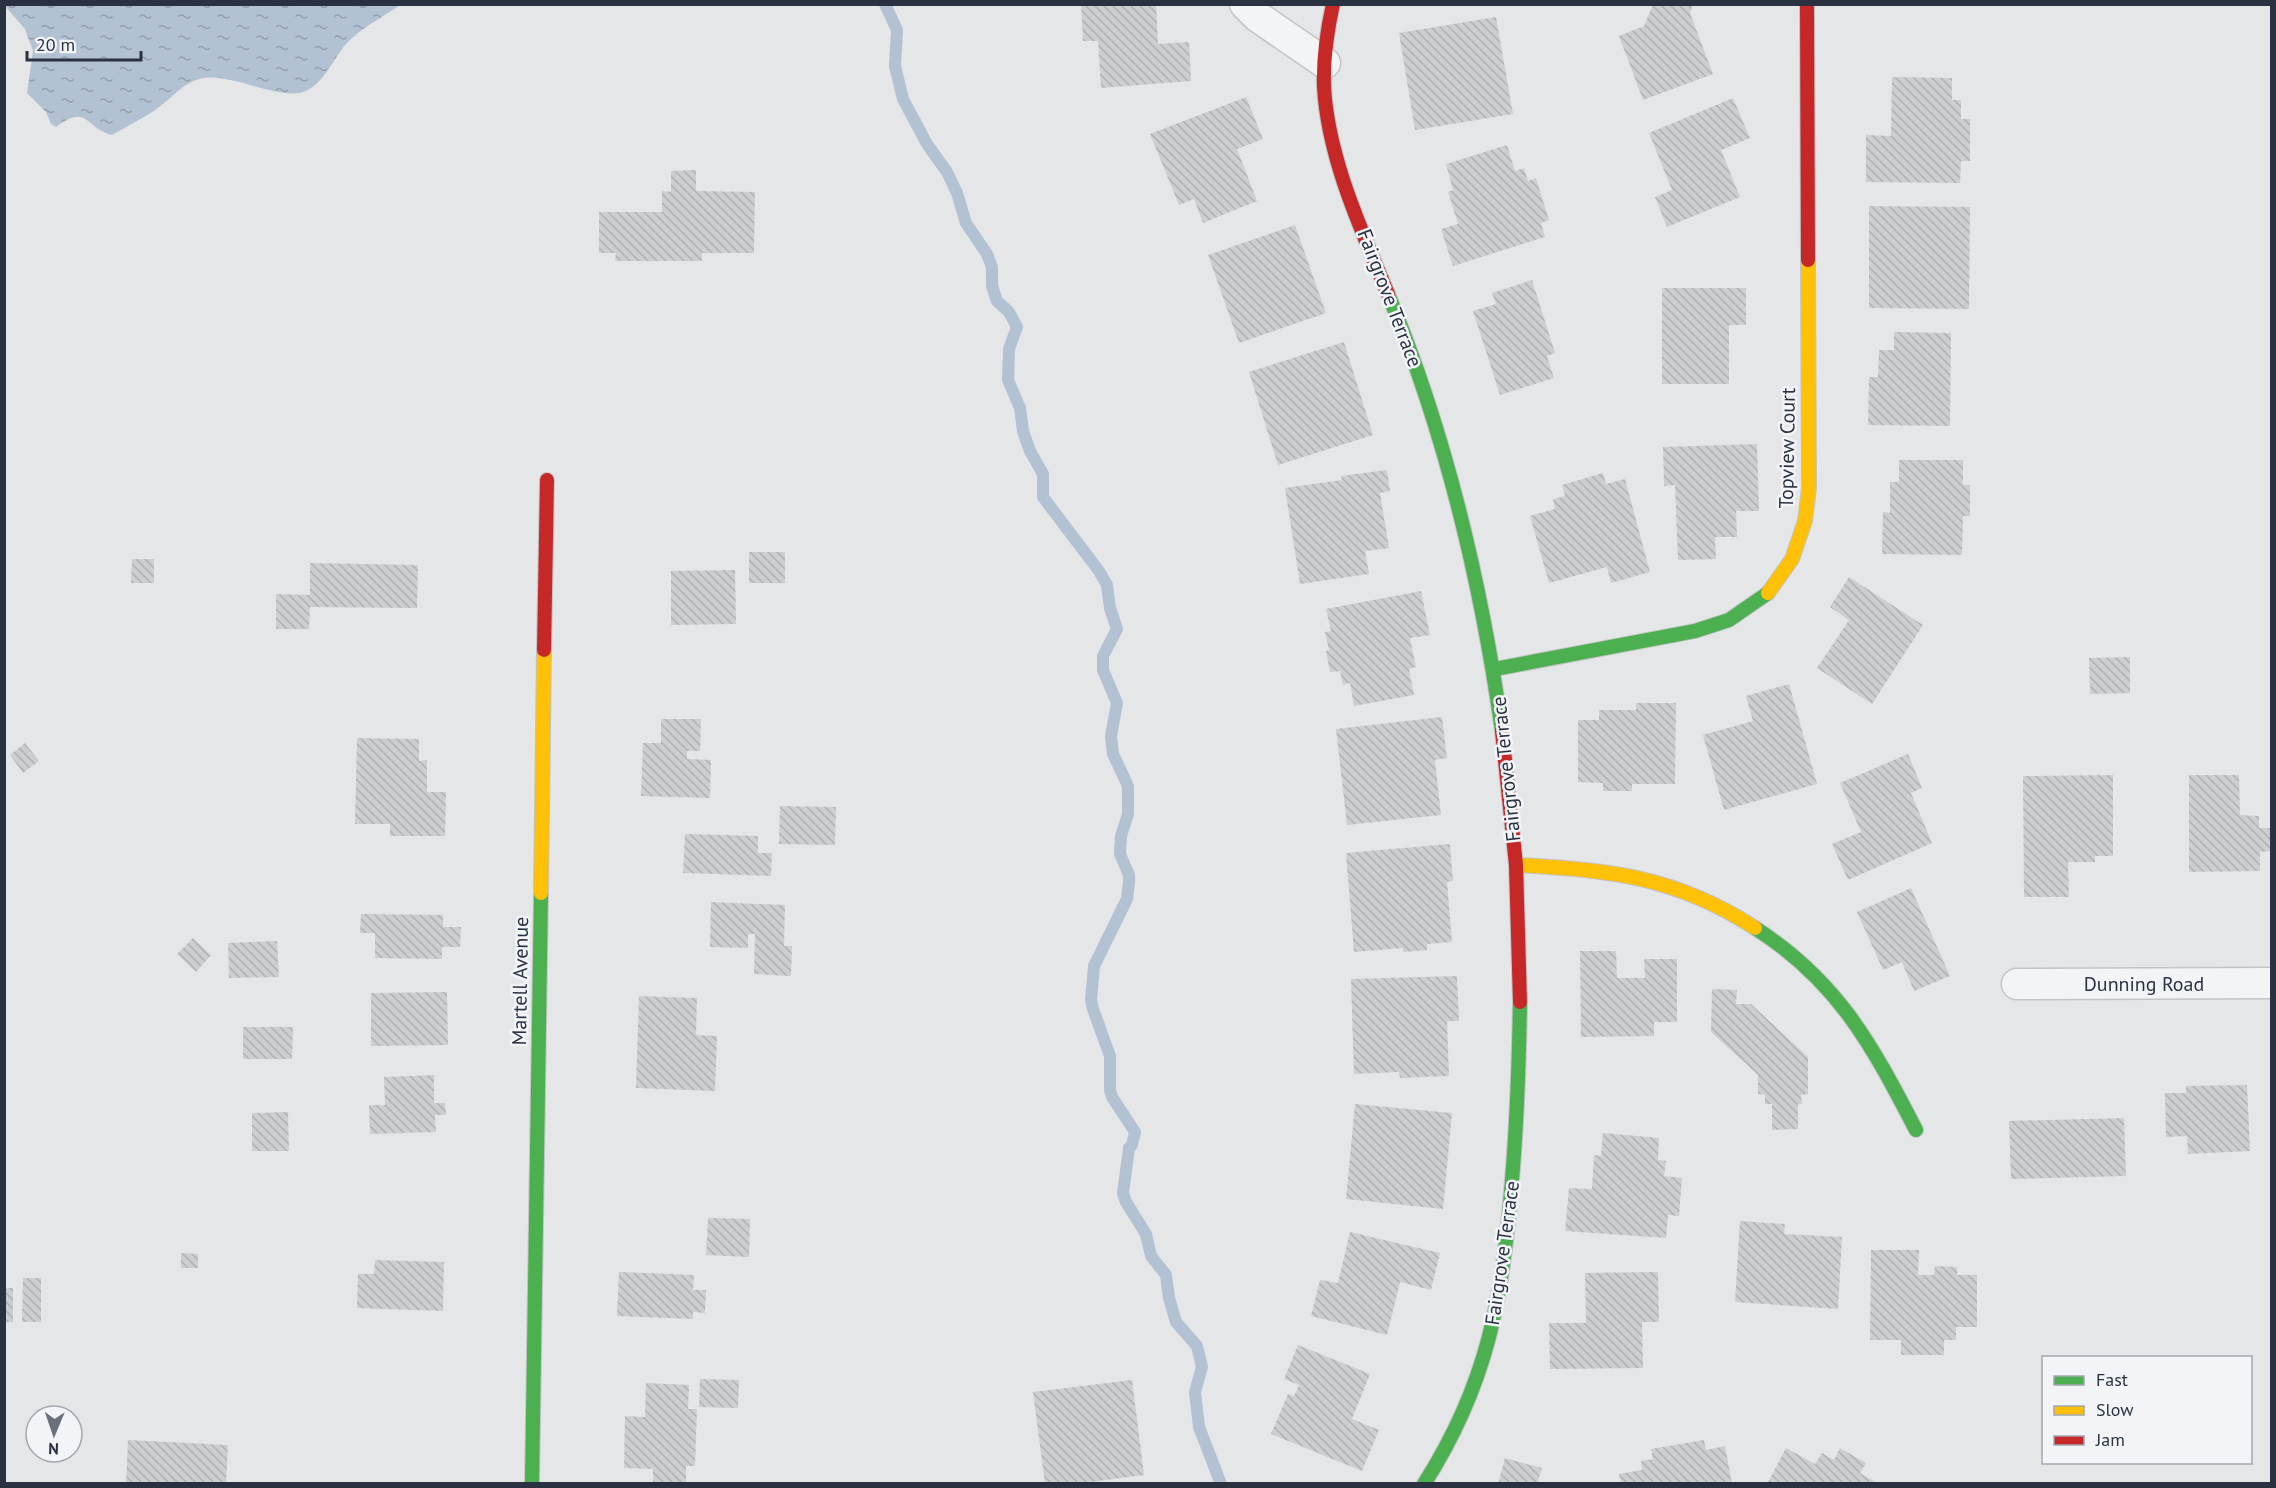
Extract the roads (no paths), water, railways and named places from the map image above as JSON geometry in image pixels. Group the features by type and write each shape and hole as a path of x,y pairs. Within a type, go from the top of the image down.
{"street":[{"path":"1245,4 1258,16 1325,63"},
{"name":"Fairgrove Terrace","path":"1333,4 1325,63 1325,95 1340,162 1425,392 1464,531 1495,669 1512,809 1521,944 1519,1088 1510,1205 1500,1287 1490,1342 1468,1404 1424,1484"},
{"name":"Topview Court","path":"1495,669 1695,631 1729,620 1767,595 1792,559 1805,520 1809,488 1807,7"},
{"name":"Martell Avenue","path":"532,1484 547,480"},
{"path":"1516,865 1566,867 1613,873 1662,883 1712,903 1760,930 1811,971 1847,1011 1886,1072 1916,1130"},
{"name":"Dunning Road","path":"2018,984 2271,983"}],"water":[{"path":"4,5 400,5 351,39 310,89 293,94 281,93 229,80 204,78 185,86 154,111 112,135 103,132 81,117 67,120 56,127 51,124 46,112 27,93 33,51 25,29"}],"waterway":[{"path":"885,4 897,30 895,66 903,99 927,144 947,172 957,193 966,223 987,254 992,267 992,286 997,301 1009,312 1017,327 1009,349 1008,380 1020,408 1023,431 1030,451 1043,474 1043,497 1107,585 1110,608 1117,629 1103,656 1103,670 1117,703 1111,736 1113,754 1128,786 1128,814 1121,836 1120,854 1129,875 1129,882 1127,899 1094,966 1091,1000 1110,1056 1112,1097 1135,1132 1129,1148 1123,1193 1146,1234 1151,1256 1166,1275 1169,1298 1176,1322 1197,1346 1202,1367 1195,1392 1199,1427 1221,1484"}]}
